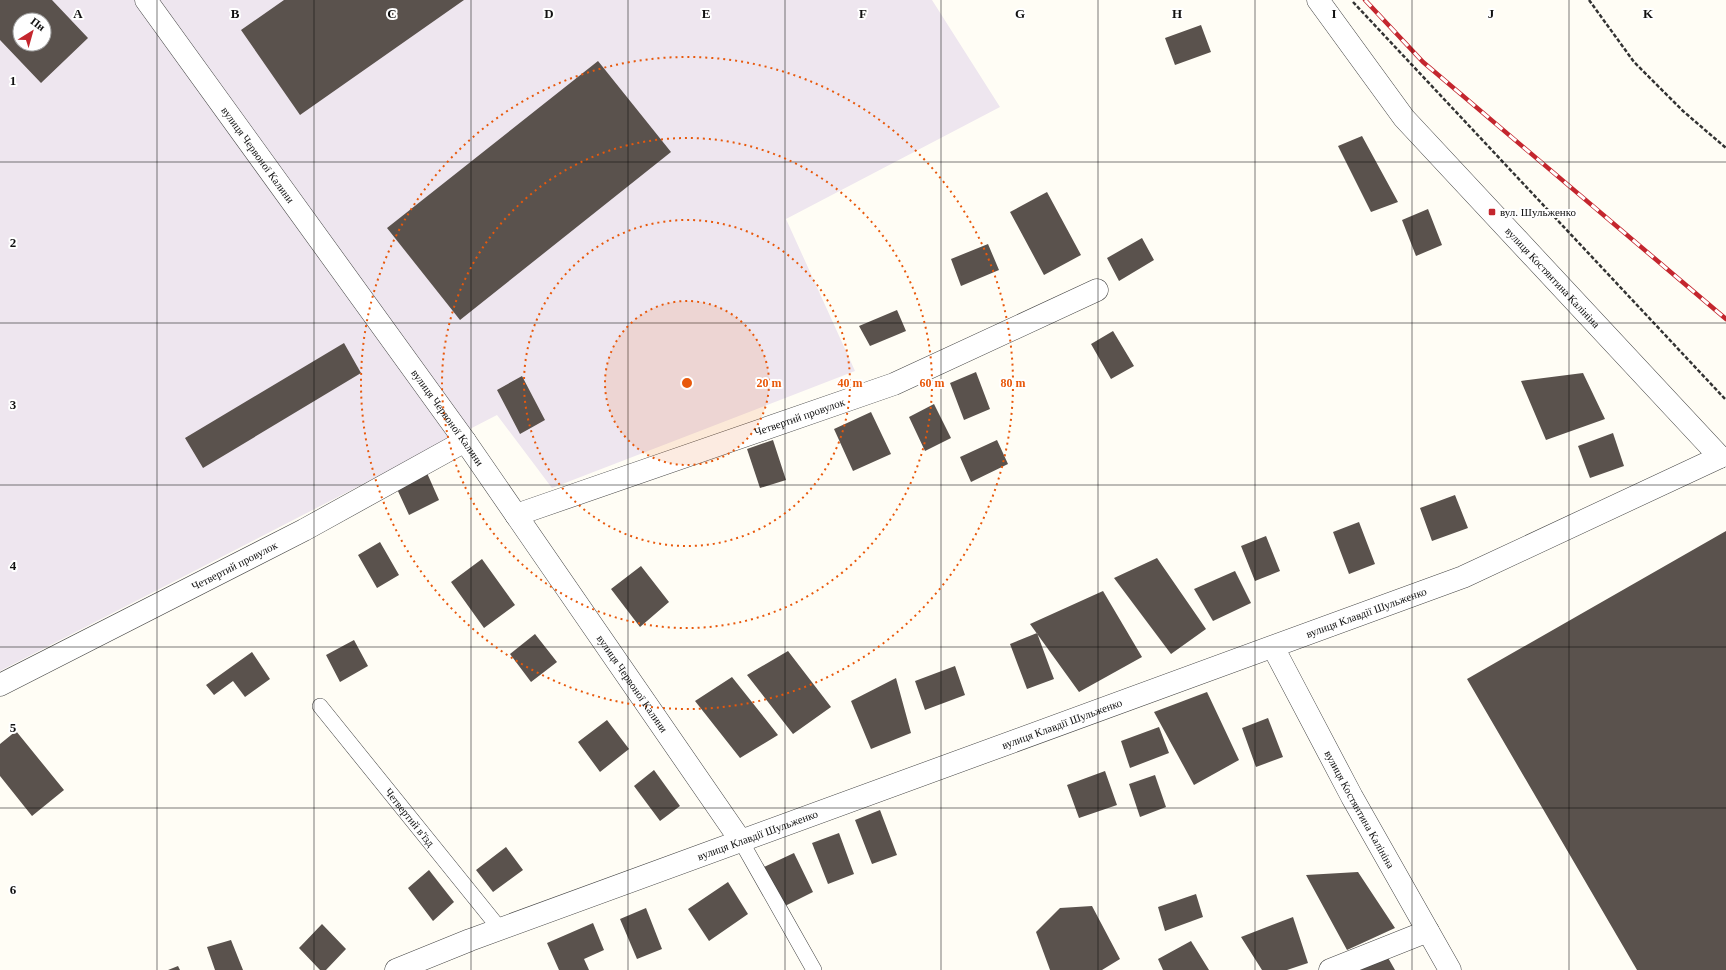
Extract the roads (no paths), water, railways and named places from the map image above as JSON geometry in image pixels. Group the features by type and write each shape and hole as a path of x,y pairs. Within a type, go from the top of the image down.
{"street":[{"name":"вулиця Червоної Калини","path":"146,0 465,441 741,841"},
{"name":"вулиця Костянтина Калініна","path":"1318,0 1404,118 1723,457"},
{"name":"Четвертий провулок","path":"516,515 894,384 1097,290"},
{"name":"Четвертий провулок","path":"0,685 304,530 465,441"},
{"name":"вулиця Клавдії Шульженко","path":"396,970 500,929 1463,577 1723,457"},
{"name":"вулиця Костянтина Калініна","path":"1273,647 1352,797 1450,970"},
{"path":"1330,970 1428,931"}],"lane":[{"name":"Четвертий в'їзд","path":"320,706 500,929"},
{"path":"741,841 814,970"}],"railway":[{"path":"1365,0 1423,62 1726,319"}],"place":[{"name":"вул. Шульженко","path":"1492,212"}]}
